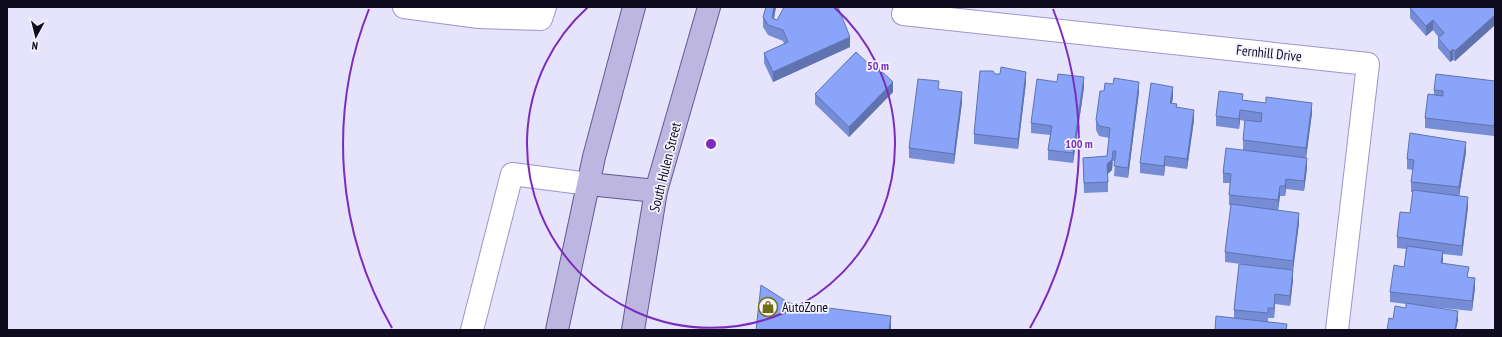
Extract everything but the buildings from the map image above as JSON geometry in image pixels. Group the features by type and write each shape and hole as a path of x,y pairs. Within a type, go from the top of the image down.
{"main road":[{"path":"557,330 594,157 634,7"},
{"name":"South Hulen Street","path":"633,330 656,191 709,7"},
{"path":"589,184 656,191"}],"street":[{"path":"404,7 479,17 541,19 545,7"},
{"name":"Fernhill Drive","path":"904,10 1368,64 1337,330"},
{"path":"472,330 512,174 589,184"}],"place":[{"name":"AutoZone","path":"768,307"}]}
